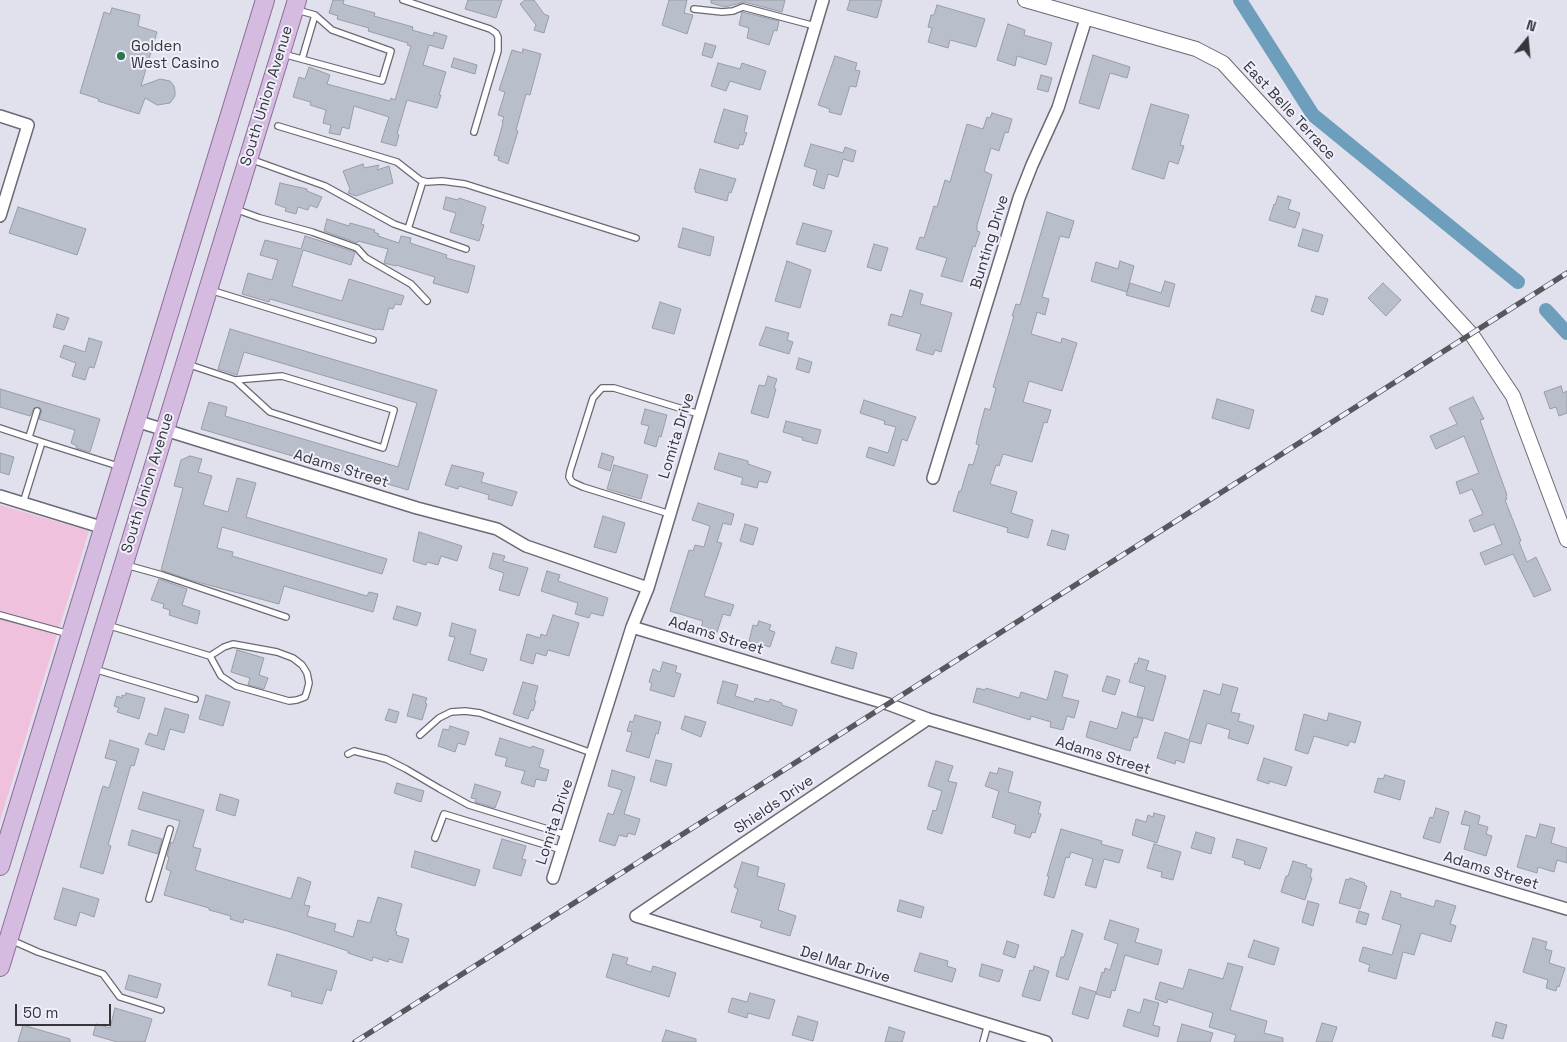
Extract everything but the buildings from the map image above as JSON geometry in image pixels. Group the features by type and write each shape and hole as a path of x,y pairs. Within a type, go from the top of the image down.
{"main road":[{"name":"South Union Avenue","path":"0,866 265,0"},
{"name":"South Union Avenue","path":"0,967 295,4"}],"street":[{"name":"Lomita Drive","path":"553,878 632,627 648,588 823,0"},
{"name":"East Belle Terrace","path":"1026,0 1196,50 1223,63 1472,334 1513,396 1567,540"},
{"name":"Bunting Drive","path":"933,478 1019,198 1058,108 1086,18"},
{"path":"0,116 28,125 0,216"},
{"name":"Adams Street","path":"136,421 418,508 497,528 526,546 648,588"},
{"path":"0,496 104,528"},
{"name":"Adams Street","path":"632,627 888,704 928,719 1567,910"},
{"name":"Shields Drive","path":"636,916 928,719"},
{"name":"Del Mar Drive","path":"636,916 1046,1042"}],"lane":[{"path":"403,0 496,32 498,51 474,132"},
{"path":"281,53 382,81 391,51 332,30 315,15 295,4"},
{"path":"694,9 722,12 733,11 743,6 815,26"},
{"path":"302,59 315,15"},
{"path":"278,126 397,162 415,178 423,181 465,184 636,238"},
{"path":"248,158 343,194 379,218 466,249"},
{"path":"408,229 423,181"},
{"path":"233,208 357,248 366,258 411,284 427,301"},
{"path":"208,289 373,340"},
{"path":"185,364 235,380 282,376 394,410 383,448 270,412 235,380"},
{"path":"670,514 583,487 572,482 569,478 570,471 593,398 602,388 614,388 700,414"},
{"path":"29,437 37,411"},
{"path":"0,428 122,467"},
{"path":"23,503 42,442"},
{"path":"124,564 286,617"},
{"path":"0,615 71,635"},
{"path":"105,625 210,656 221,676 236,686 289,701 305,697 308,691 307,673 302,665 293,658 277,652 233,644 224,647 210,656"},
{"path":"92,668 195,699"},
{"path":"420,735 439,718 451,712 464,711 480,713 592,753"},
{"path":"348,754 354,752 386,759 469,804 566,835"},
{"path":"436,838 444,814 562,850"},
{"path":"149,899 170,829"},
{"path":"9,939 38,952 103,974 120,997 161,1010"},
{"path":"983,1042 988,1024"}],"shaded area":[{"path":"0,505 89,531 0,821"}],"waterway":[{"path":"1240,0 1313,115 1518,282"},
{"path":"1546,310 1567,333"}],"railway":[{"path":"355,1042 1567,273"}],"place":[{"name":"Golden West Casino","path":"121,56"}]}
